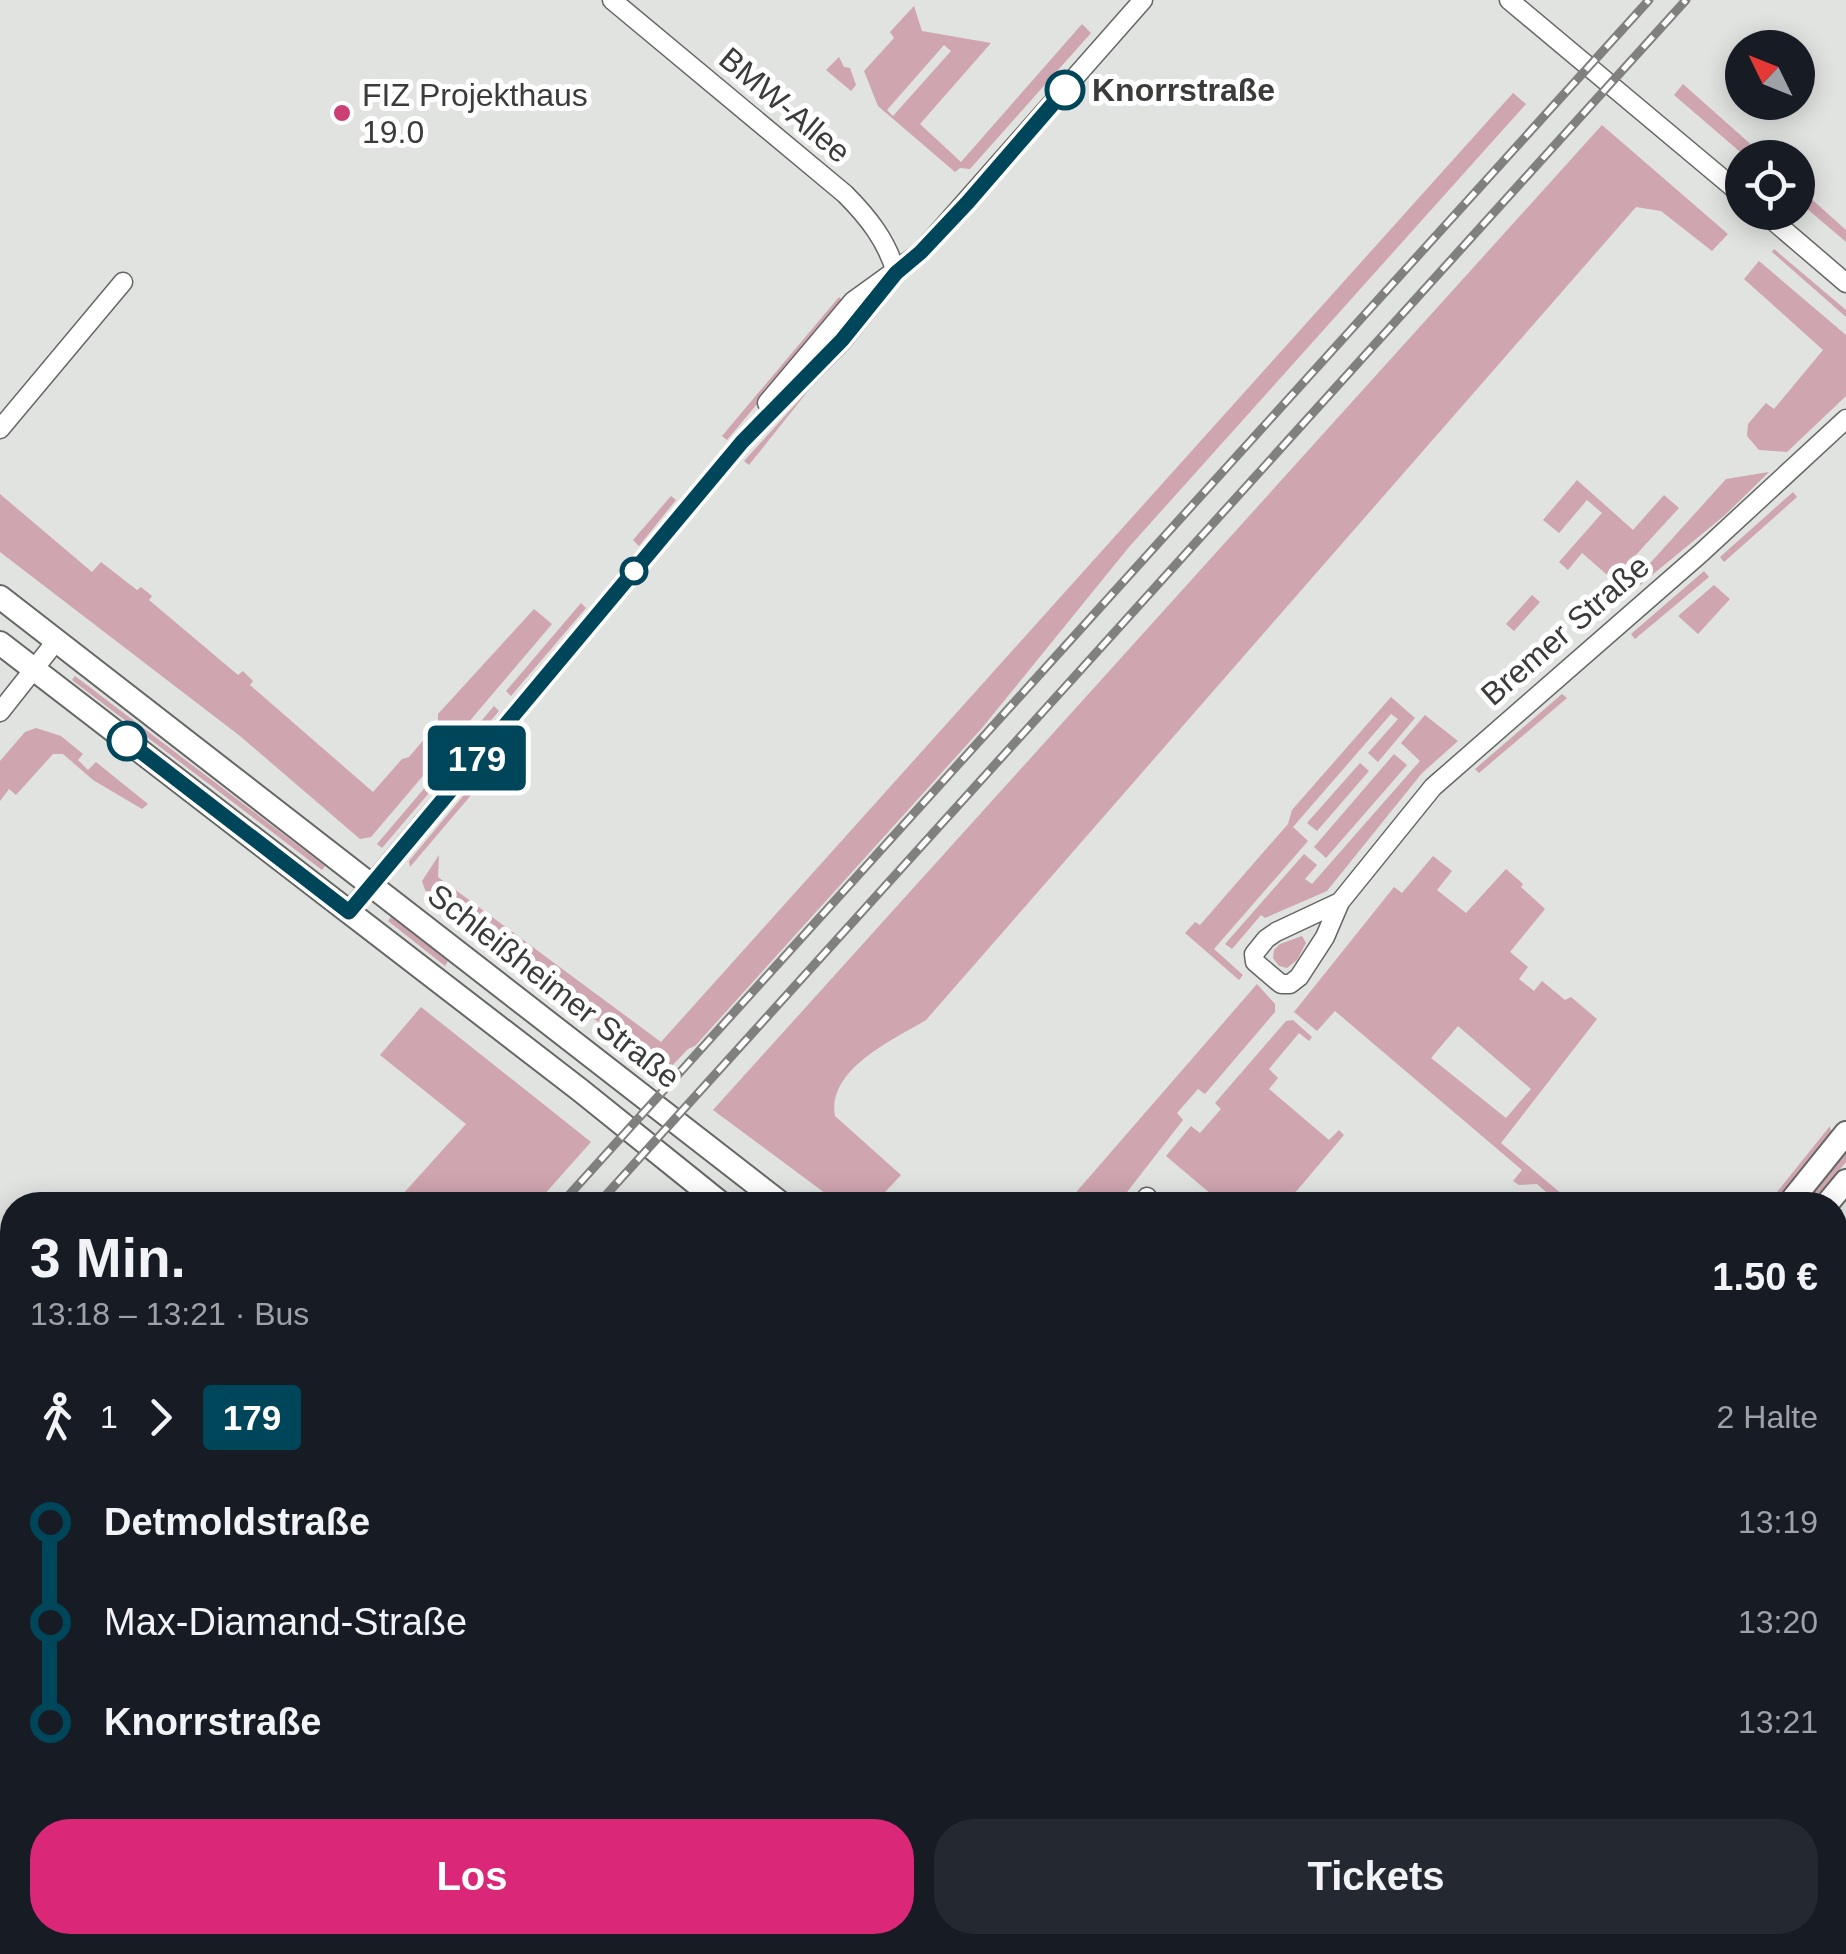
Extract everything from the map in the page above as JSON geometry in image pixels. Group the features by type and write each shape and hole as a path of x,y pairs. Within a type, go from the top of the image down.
{"main road":[{"name":"Schleißheimer Straße","path":"0,596 766,1192"},
{"name":"Schleißheimer Straße","path":"0,644 706,1192"},
{"path":"1798,1192 1846,1133"}],"street":[{"name":"BMW-Allee","path":"612,0 864,213 890,251 896,273"},
{"path":"349,912 742,442 772,394 853,301 921,252 1143,0"},
{"path":"1508,0 1725,181"},
{"path":"1784,230 1846,283"},
{"path":"0,429 123,282"},
{"name":"Bremer Straße","path":"1340,902 1266,939 1254,954 1255,962 1281,984 1299,978 1340,902 1434,787 1846,419"},
{"path":"0,712 57,640"}],"shaded area":[{"path":"914,6 922,31 991,43 920,124 961,162 1082,24 1091,33 970,169 955,172 878,106 864,71 894,38 890,32","holes":["944,45 951,51 893,116 887,110"]},
{"path":"839,57 844,67 850,68 856,85 851,91 826,70"},
{"path":"1683,84 1746,140 1726,140 1674,95"},
{"path":"1513,93 1526,104 1129,547 982,728 695,1046 668,1070 657,1067 425,890 422,881 439,855 438,877 661,1042"},
{"path":"1602,125 1728,234 1712,251 1661,211 1636,207 926,1020 852,1070 835,1099 835,1116 901,1175 885,1192 823,1192 713,1110"},
{"path":"1815,202 1846,230 1846,242 1815,216"},
{"path":"1774,249 1846,310 1846,317 1772,252"},
{"path":"1759,261 1846,335 1846,396 1787,452 1759,450 1747,436 1748,424 1766,403 1774,409 1823,350 1744,279"},
{"path":"839,297 843,301 727,440 722,436"},
{"path":"812,386 749,465 744,461"},
{"path":"1769,472 1725,515 1629,594 1582,553 1568,570 1559,562 1602,513 1587,500 1559,533 1543,520 1577,480 1633,530 1664,495 1679,508 1622,570 1634,581 1726,479"},
{"path":"1793,492 1797,497 1724,562 1720,557"},
{"path":"0,494 92,572 101,562 137,590 141,587 152,596 149,600 238,675 243,671 253,681 250,685 373,792 402,759 409,757 438,723 438,714 534,609 552,624 371,837 360,839 240,736 0,552"},
{"path":"671,496 676,500 639,546 633,540"},
{"path":"1704,571 1709,577 1635,639 1631,634"},
{"path":"1714,585 1730,599 1698,634 1678,616"},
{"path":"1532,595 1540,602 1514,631 1506,624"},
{"path":"581,603 586,608 511,696 506,691"},
{"path":"75,676 325,866 322,870 72,680"},
{"path":"1562,694 1567,698 1479,773 1475,769"},
{"path":"1391,697 1415,718 1378,762 1368,753 1398,719 1391,714 1293,827 1308,841 1214,949 1243,975 1239,980 1185,933 1195,922 1200,925 1288,824 1292,810"},
{"path":"494,706 499,711 382,848 377,844"},
{"path":"1425,715 1458,741 1422,773 1327,891 1265,918 1261,915 1232,949 1225,944 1304,854 1317,865 1305,879 1312,884 1420,761 1401,743"},
{"path":"36,728 61,736 83,754 78,760 88,770 96,762 148,804 142,809 93,780 63,754 53,754 16,795 9,789 0,801 0,761 25,732"},
{"path":"518,730 523,734 410,867 409,861"},
{"path":"1394,754 1407,765 1326,858 1314,847"},
{"path":"1360,763 1369,771 1317,831 1307,823"},
{"path":"1433,856 1452,871 1437,890 1466,913 1506,869 1545,909 1510,952 1528,967 1519,979 1534,991 1542,981 1565,1000 1571,997 1597,1019 1501,1143 1559,1192 1546,1192 1537,1184 1519,1185 1513,1181 1522,1170 1335,1011 1317,1031 1294,1012 1394,887 1402,893","holes":["1458,1026 1531,1089 1506,1118 1431,1058"]},
{"path":"391,917 448,961 445,966 388,921"},
{"path":"1302,936 1306,943 1297,960 1287,968 1279,966 1273,958 1274,950"},
{"path":"1257,984 1275,1004 1275,1012 1205,1094 1198,1089 1177,1113 1183,1120 1127,1192 1076,1192"},
{"path":"421,1007 591,1142 547,1192 405,1192 466,1124 380,1055"},
{"path":"1293,1020 1312,1037 1309,1041 1299,1033 1269,1069 1278,1078 1269,1089 1329,1140 1339,1130 1344,1135 1296,1192 1209,1192 1166,1156 1191,1126 1200,1133 1221,1109 1215,1103 1286,1021"},
{"path":"1830,1126 1831,1133 1783,1192 1777,1192"},
{"path":"1846,1149 1846,1162 1822,1192 1811,1192"}],"railway":[{"path":"572,1192 1649,0"},
{"path":"609,1192 1686,0"}],"bus line":[{"name":"179","path":"127,741 349,912 742,442 842,340 896,273 968,202 1065,90"}],"place":[{"name":"Knorrstraße","path":"1065,90"},
{"name":"FIZ Projekthaus 19.0","path":"342,113"}]}
